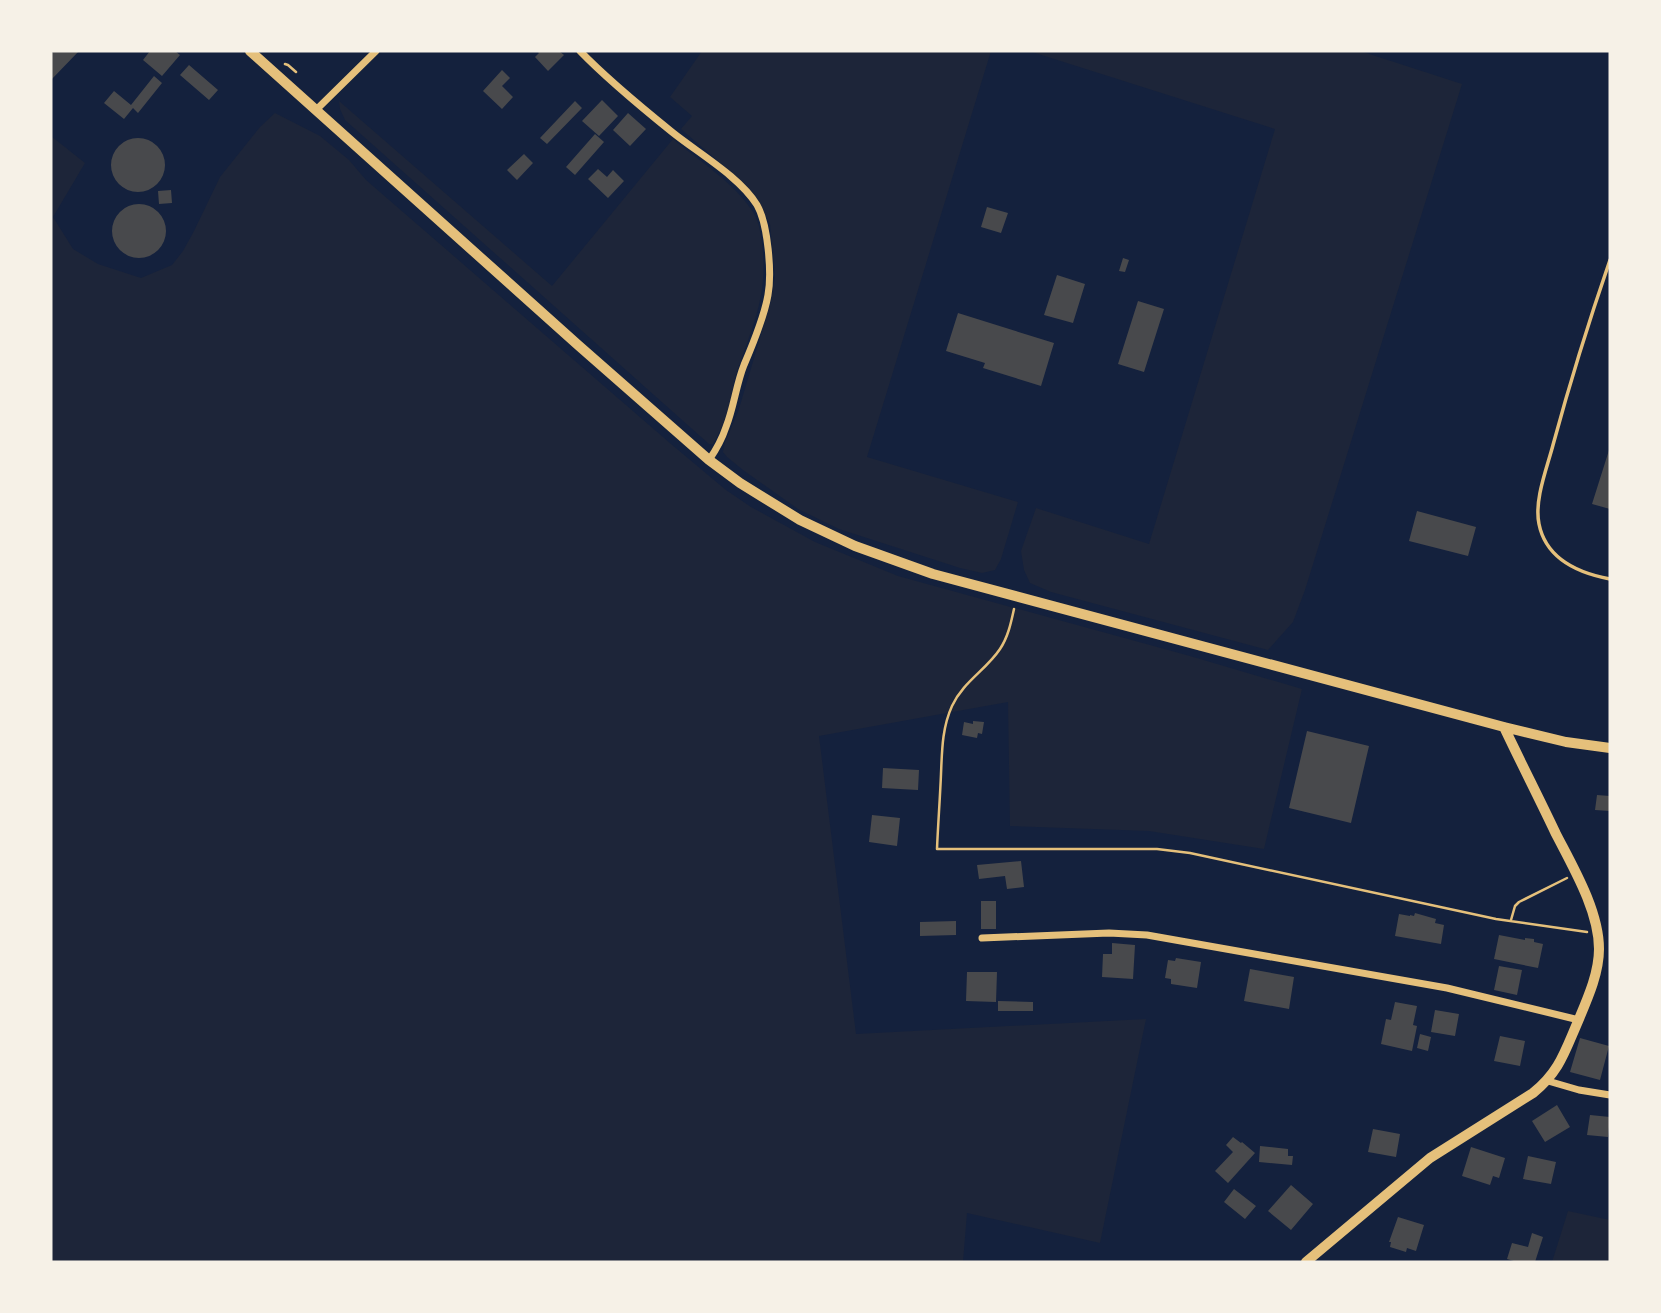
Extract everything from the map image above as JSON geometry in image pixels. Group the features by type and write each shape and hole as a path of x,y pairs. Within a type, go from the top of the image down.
{"street":[{"path":"250,51 709,460 740,483 800,520 855,546 933,574 1504,727 1566,742 1610,748"},
{"path":"316,110 376,51"},
{"path":"580,51 672,132 739,184 758,206 766,228 769,294 738,381 727,425 709,460"},
{"path":"1306,1262 1430,1158 1548,1081 1562,1060 1593,983 1599,946 1590,906 1504,727"},
{"path":"982,938 1109,933 1147,935 1447,988 1579,1020"},
{"path":"1548,1081 1610,1095"}],"lane":[{"path":"1610,260 1569,383 1537,513 1542,533 1553,553 1579,570 1610,579"}],"path":[{"path":"1017,597 1009,631 1002,647 961,691 952,705 943,729 937,849 1157,849 1190,853 1511,921 1597,933"},
{"path":"1511,921 1515,906 1519,902 1576,873"}],"shaded area":[{"path":"702,51 991,51 867,457 1018,502 1001,559 995,570 982,573 960,568 839,529 798,509 743,470 723,452 738,412 771,301 775,276 770,224 759,203 725,167 681,129 692,116 670,97"},
{"path":"1029,51 1360,51 1462,84 1305,590 1293,622 1268,650 1051,592 1030,583 1024,570 1021,551 1036,508 1149,544 1275,129"},
{"path":"339,101 552,286 673,139 737,191 753,212 759,227 764,270 756,317 735,378 728,410 713,444 709,444 345,120"},
{"path":"275,113 320,136 349,160 366,180 671,444 726,490 751,507 815,542 898,576 1302,689 1264,849 1149,831 1010,826 1008,702 819,736 856,1034 1146,1019 1100,1243 967,1213 963,1262 51,1262 51,136 85,163 53,217 73,249 98,264 141,278 172,265 194,231 220,177 260,127"},
{"path":"1568,1211 1610,1220 1610,1262 1552,1262"}],"building":[{"path":"54,51 79,51 51,80 51,54"},
{"path":"150,51 175,51 180,55 162,76 143,60"},
{"path":"537,51 559,51 564,55 548,71 535,57 539,53"},
{"path":"189,65 218,90 209,100 180,75"},
{"path":"502,70 510,78 502,86 513,97 502,109 483,91"},
{"path":"154,76 162,83 138,113 133,108 124,119 104,103 114,91 131,105"},
{"path":"602,100 618,116 599,136 582,121"},
{"path":"575,101 582,108 547,144 540,138"},
{"path":"628,113 646,129 630,146 613,130"},
{"path":"595,134 604,142 575,175 566,167"},
{"path":"138,138 157,146 165,165 157,184 138,192 119,184 111,165 119,146"},
{"path":"524,154 533,163 517,180 507,170"},
{"path":"598,169 607,177 613,170 624,181 608,198 588,179"},
{"path":"171,190 172,203 159,204 158,191"},
{"path":"139,204 158,212 166,231 158,250 139,258 120,250 112,231 120,212"},
{"path":"987,207 1008,213 1001,233 981,227"},
{"path":"1123,258 1129,260 1125,272 1119,271"},
{"path":"1057,275 1085,284 1073,323 1044,315"},
{"path":"1138,301 1164,309 1144,372 1118,364"},
{"path":"958,313 1054,343 1041,386 983,368 985,363 946,351"},
{"path":"1610,447 1610,509 1592,504"},
{"path":"1417,511 1476,527 1468,556 1409,541"},
{"path":"973,721 984,722 982,734 978,733 977,738 962,735 964,722 973,724"},
{"path":"1307,731 1369,746 1351,823 1289,808"},
{"path":"883,768 919,770 918,790 882,788"},
{"path":"1597,795 1610,796 1610,811 1595,810"},
{"path":"872,815 900,818 897,846 869,842"},
{"path":"1021,861 1024,887 1007,889 1005,876 979,879 977,865"},
{"path":"981,901 996,901 996,929 981,929"},
{"path":"1415,913 1436,919 1435,923 1444,925 1441,944 1395,936 1399,914 1414,916"},
{"path":"956,921 956,935 920,936 920,922"},
{"path":"1499,935 1534,939 1534,942 1543,944 1538,968 1494,959"},
{"path":"1112,943 1135,945 1133,979 1102,977 1103,954 1112,954"},
{"path":"1176,958 1201,962 1197,988 1171,984 1171,979 1165,978 1168,960 1175,961"},
{"path":"1499,966 1522,970 1517,995 1494,990"},
{"path":"1250,969 1294,977 1289,1009 1244,1001"},
{"path":"967,972 997,972 996,1002 966,1001"},
{"path":"998,1001 1033,1002 1033,1011 998,1011"},
{"path":"1395,1002 1417,1006 1413,1025 1417,1026 1412,1051 1381,1044 1386,1019 1391,1020"},
{"path":"1435,1010 1459,1014 1455,1036 1431,1032"},
{"path":"1420,1034 1431,1037 1428,1051 1417,1048"},
{"path":"1500,1036 1525,1041 1520,1066 1494,1061"},
{"path":"1580,1038 1609,1046 1600,1080 1570,1072"},
{"path":"1557,1105 1570,1127 1545,1142 1532,1121"},
{"path":"1590,1115 1610,1117 1608,1137 1587,1135"},
{"path":"1373,1129 1400,1134 1396,1157 1368,1152"},
{"path":"1233,1137 1255,1153 1228,1183 1215,1171 1233,1152 1226,1145"},
{"path":"1260,1146 1288,1149 1288,1156 1293,1156 1292,1165 1259,1162"},
{"path":"1471,1147 1505,1158 1499,1178 1493,1176 1490,1185 1462,1176"},
{"path":"1528,1156 1556,1162 1551,1184 1523,1179"},
{"path":"1291,1185 1313,1204 1291,1230 1268,1211"},
{"path":"1234,1189 1256,1206 1245,1219 1224,1202"},
{"path":"1398,1217 1424,1225 1416,1251 1407,1248 1406,1252 1390,1247 1389,1242"},
{"path":"1532,1233 1543,1237 1535,1262 1507,1259 1512,1243 1528,1247"}]}
